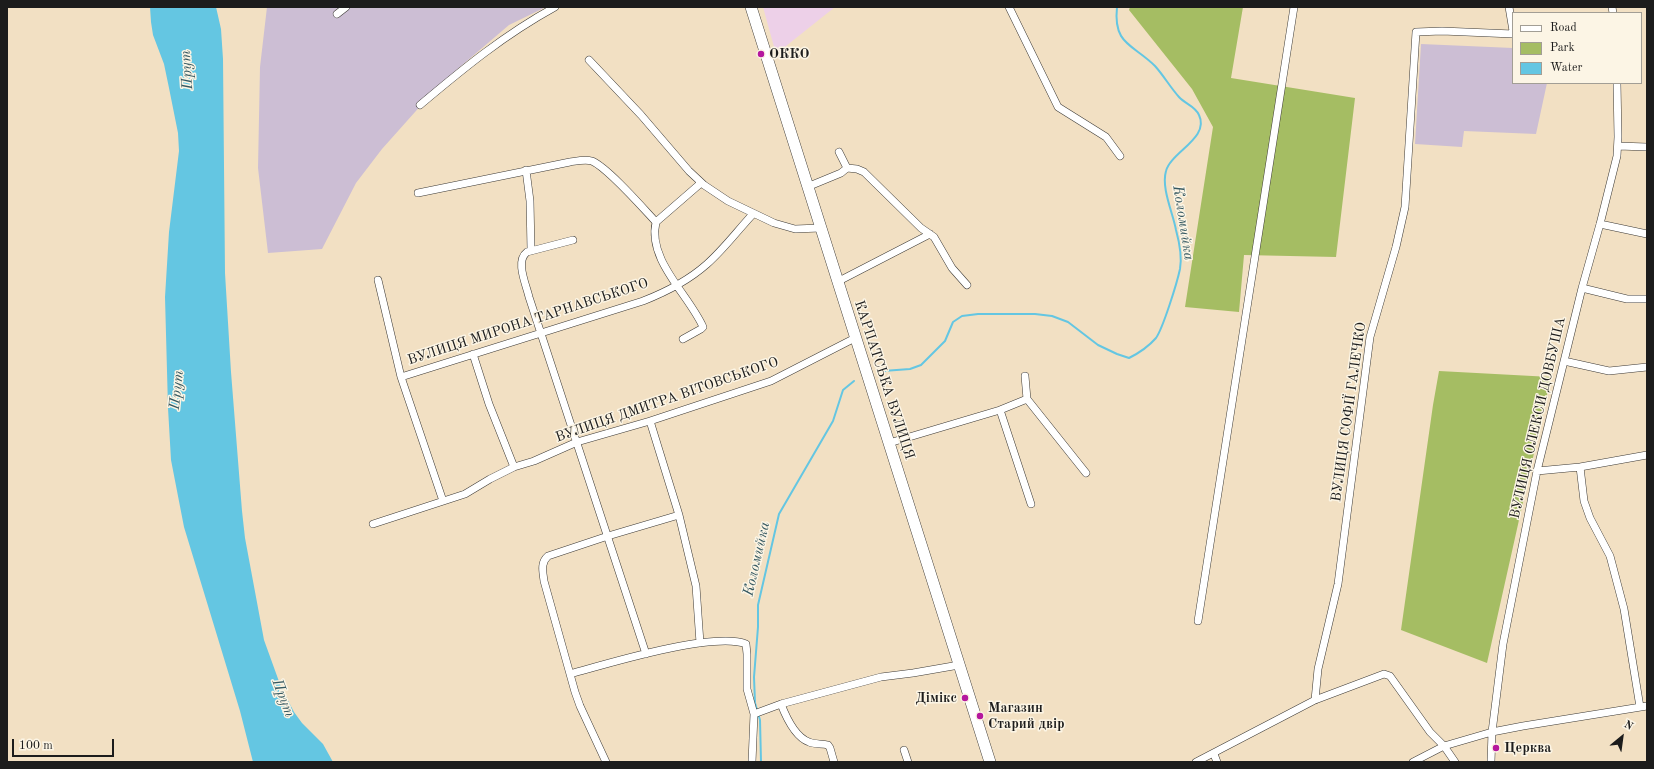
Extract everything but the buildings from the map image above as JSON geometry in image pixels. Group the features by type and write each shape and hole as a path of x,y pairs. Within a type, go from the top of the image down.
{"main road":[{"name":"КАРПАТСЬКА ВУЛИЦЯ","path":"751,7 854,338 889,443 990,762"}],"street":[{"path":"337,14 346,7"},
{"path":"420,105 496,43 555,7"},
{"path":"1009,7 1058,107 1106,137 1120,156"},
{"path":"1198,621 1294,7"},
{"path":"1509,7 1512,25"},
{"name":"ВУЛИЦЯ СОФІЇ ГАЛЕЧКО","path":"1315,700 1318,669 1338,584 1370,337 1396,247 1404,207 1416,32 1442,31 1512,34"},
{"path":"589,60 641,115 701,183 728,201 774,224 787,228 820,228"},
{"name":"ВУЛИЦЯ ОЛЕКСИ ДОВБУША","path":"1491,762 1492,732 1503,644 1537,472 1582,288 1600,224 1618,146 1617,84"},
{"path":"1618,146 1647,147"},
{"path":"839,152 847,168"},
{"path":"418,193 578,160 590,161 609,174 656,222"},
{"path":"807,187 841,173 847,168 858,169 864,172 899,208 938,242 952,268 967,285"},
{"path":"526,170 530,201 531,250"},
{"path":"683,339 702,329 703,327 699,318 676,285 658,249 654,233 656,222 701,183"},
{"name":"ВУЛИЦЯ МИРОНА ТАРНАВСЬКОГО","path":"401,377 643,301 694,275 708,264 753,214"},
{"path":"1600,224 1647,234"},
{"path":"837,282 930,234"},
{"path":"573,240 531,250 523,255 522,267 530,297 646,654"},
{"path":"378,280 401,377 442,501"},
{"path":"1582,288 1627,299 1647,299"},
{"name":"ВУЛИЦЯ ДМИТРА ВІТОВСЬКОГО","path":"373,524 465,494 514,467 534,461 577,442 650,421 771,380 854,338"},
{"path":"473,354 489,404 514,467"},
{"path":"1564,361 1609,371 1647,367"},
{"path":"1025,376 1027,399 1086,473"},
{"path":"889,443 1000,410 1027,399"},
{"path":"1000,410 1031,504"},
{"path":"650,421 679,515 697,592 700,643"},
{"path":"1537,472 1580,467 1647,454"},
{"path":"1413,762 1444,746 1492,732 1644,706 1624,609 1610,556 1590,518 1584,501 1580,467"},
{"path":"606,762 580,706 570,674 544,581 544,560 548,556 608,536 679,515"},
{"path":"570,674 646,654 700,643 737,642 746,644 747,689 757,713 752,762"},
{"path":"757,713 781,704 881,677 959,665"},
{"path":"1196,762 1214,754 1315,700 1380,675 1387,674 1430,732 1444,746 1455,762"},
{"path":"781,704 799,735 809,742 828,745 834,762"},
{"path":"904,750 908,762"},
{"path":"1214,754 1217,762"}],"shaded area":[{"path":"267,7 546,7 509,25 440,84 382,149 356,183 322,249 268,253 258,168 260,67"},
{"path":"763,7 835,7 776,54"},
{"path":"1421,44 1512,48 1512,84 1547,84 1536,134 1464,131 1462,147 1415,144"}],"green space":[{"path":"1130,7 1243,7 1231,78 1355,98 1336,257 1244,255 1239,312 1185,307 1213,127 1192,89 1129,10"},
{"path":"1439,371 1551,377 1487,663 1401,630"}],"water":[{"name":"Прут","path":"150,7 216,7 221,29 223,59 225,273 231,372 245,538 264,640 281,687 294,712 302,723 323,744 333,762 253,762 240,711 184,527 171,460 165,297 169,232 179,151 178,133 164,64 153,35"}],"waterway":[{"name":"Коломийка","path":"883,371 910,369 921,365 945,341 953,322 962,316 978,314 1035,314 1052,316 1068,322 1098,345 1129,358 1144,349 1156,338 1170,305 1181,265 1175,223 1166,193 1166,171 1169,164 1175,157 1195,138 1201,123 1199,115 1195,109 1179,97 1155,66 1132,48 1121,37 1118,29 1117,7"},
{"name":"Коломийка","path":"761,762 760,720 755,703 754,677 758,627 758,605 779,514 833,421 843,390 854,381"}],"place":[{"name":"ОККО","path":"761,54"},
{"name":"Дімікс","path":"965,698"},
{"name":"Магазин Старий двір","path":"980,716"},
{"name":"Церква","path":"1496,748"}]}
